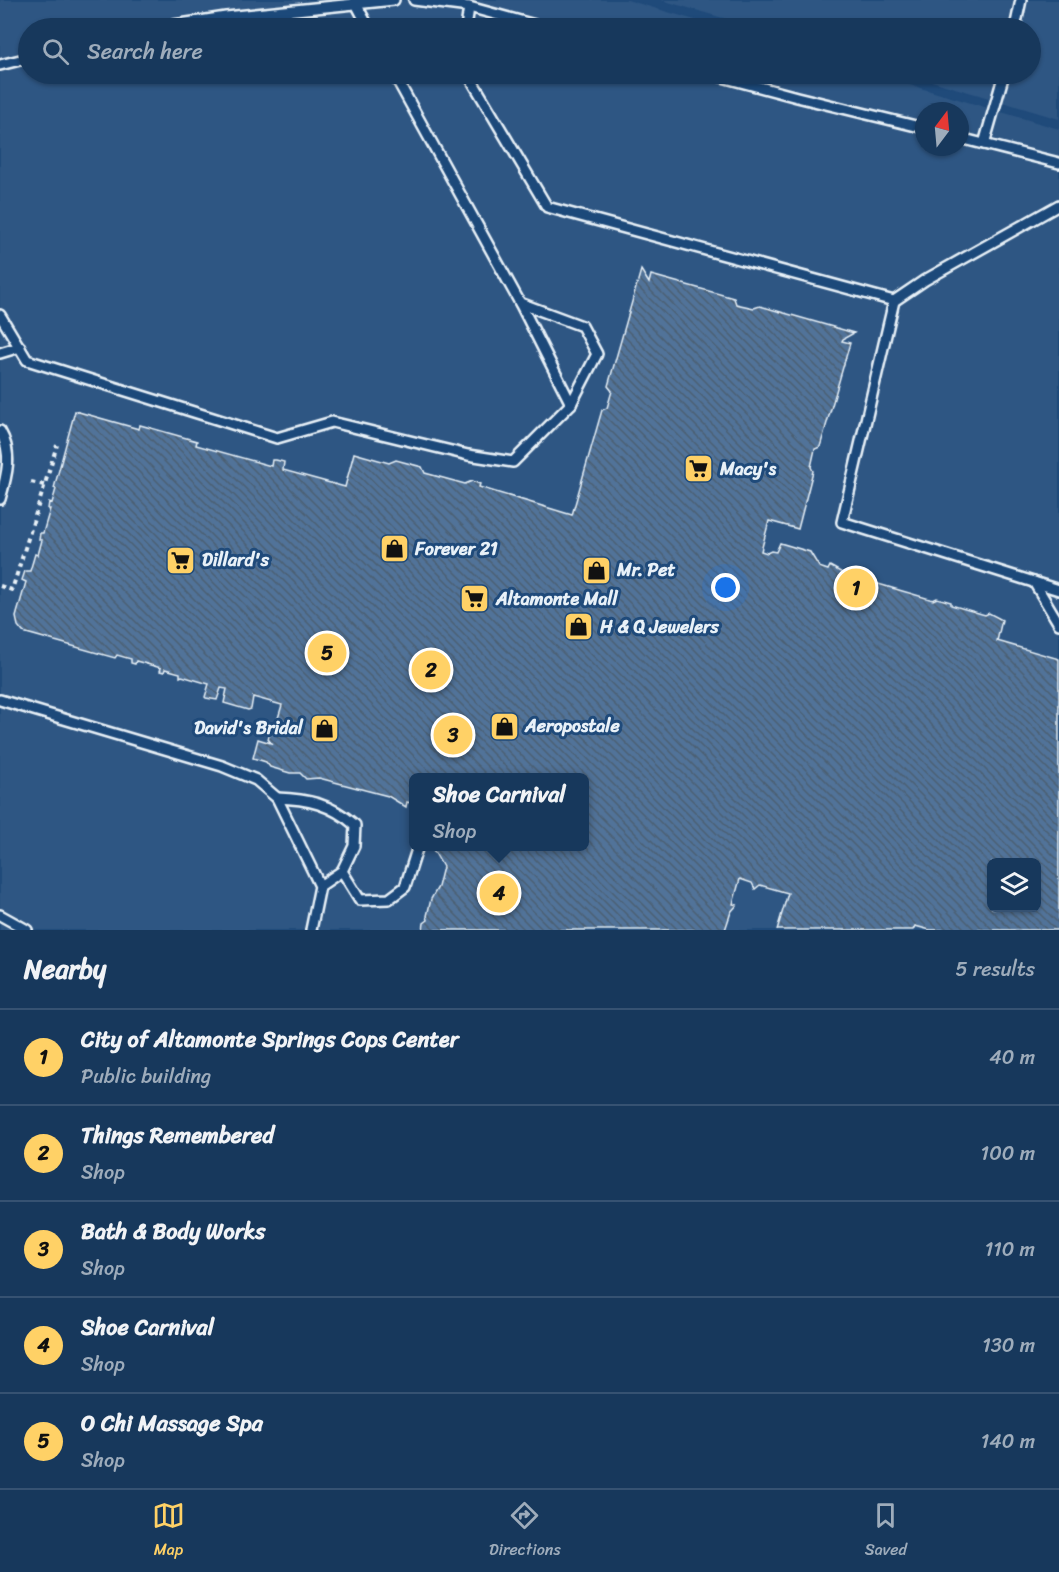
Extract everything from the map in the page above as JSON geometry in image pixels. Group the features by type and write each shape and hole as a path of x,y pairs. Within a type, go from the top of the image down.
{"lane":[{"path":"219,18 355,2 394,0"},
{"path":"414,0 469,7 509,18"},
{"path":"1017,18 1021,0"},
{"path":"355,2 364,18"},
{"path":"467,18 469,7"},
{"path":"0,65 18,60"},
{"path":"400,84 520,303 571,404"},
{"path":"474,84 547,207 894,301"},
{"path":"748,84 915,126"},
{"path":"984,144 1001,84"},
{"path":"969,140 1059,163"},
{"path":"1059,205 925,280 894,301 842,522 1059,590"},
{"path":"0,315 27,360 277,438 332,422 468,455 513,462 571,404 597,354 582,326 520,303"},
{"path":"0,353 20,347"},
{"path":"0,431 7,442 8,473 0,499"},
{"path":"1034,582 1059,624"},
{"path":"0,700 222,766 256,780 277,798 320,886 311,930"},
{"path":"277,798 300,798 332,809 355,825 354,846 342,871 320,886"},
{"path":"342,871 360,900 389,899 405,887 416,851"},
{"path":"0,915 27,930"}],"path":[{"path":"0,586 12,590 57,445"},
{"path":"31,482 44,485"}],"shaded area":[{"name":"Altamonte Mall","path":"0,0 627,0 688,18 18,18 18,84 907,84 968,102 915,102 915,156 969,156 969,102 1059,129 1059,930 0,930"},
{"path":"661,0 1059,0 1059,119 942,84 1041,84 1041,18 723,18"}],"building":[{"name":"Altamonte Mall","path":"641,270 649,283 651,275 734,298 736,304 754,308 760,306 854,333 842,341 850,343 820,447 815,449 811,467 813,471 798,529 769,521 761,551 776,552 780,543 810,552 819,567 828,570 830,566 844,574 933,600 937,598 951,602 951,605 985,615 989,613 1002,620 997,641 1059,659 1059,930 930,930 915,926 913,930 777,930 788,893 760,885 755,889 752,883 740,879 733,904 737,905 731,912 725,930 423,930 443,867 434,851 589,851 589,773 409,773 409,803 407,802 406,807 388,796 319,778 306,779 300,773 290,773 270,767 266,762 253,758 258,739 271,743 268,739 272,725 276,725 282,705 253,697 251,709 248,710 224,703 227,689 221,688 217,700 206,698 209,684 180,677 180,673 165,669 164,672 160,671 161,668 136,661 135,664 131,663 131,659 117,655 115,658 23,632 18,626 16,617 26,582 22,580 25,571 30,571 35,554 38,555 42,540 39,540 40,533 43,533 50,509 48,509 49,502 52,503 75,411 139,429 140,425 197,441 196,445 271,466 272,460 284,462 283,470 345,487 354,453 389,463 396,460 422,467 425,473 465,484 472,481 480,484 479,487 572,515 602,410 607,408 612,391 608,386"}],"place":[{"name":"Macy's","path":"699,469"},
{"name":"Forever 21","path":"394,549"},
{"name":"Dillard's","path":"181,560"},
{"name":"Mr. Pet","path":"596,570"},
{"name":"City of Altamonte Springs Cops Center","path":"856,588"},
{"name":"Altamonte Mall","path":"475,599"},
{"name":"H & Q Jewelers","path":"579,627"},
{"name":"O Chi Massage Spa","path":"327,653"},
{"name":"Things Remembered","path":"431,670"},
{"name":"Aeropostale","path":"504,726"},
{"name":"David's Bridal","path":"324,728"},
{"name":"Bath & Body Works","path":"453,735"},
{"name":"Shoe Carnival","path":"499,893"}]}
